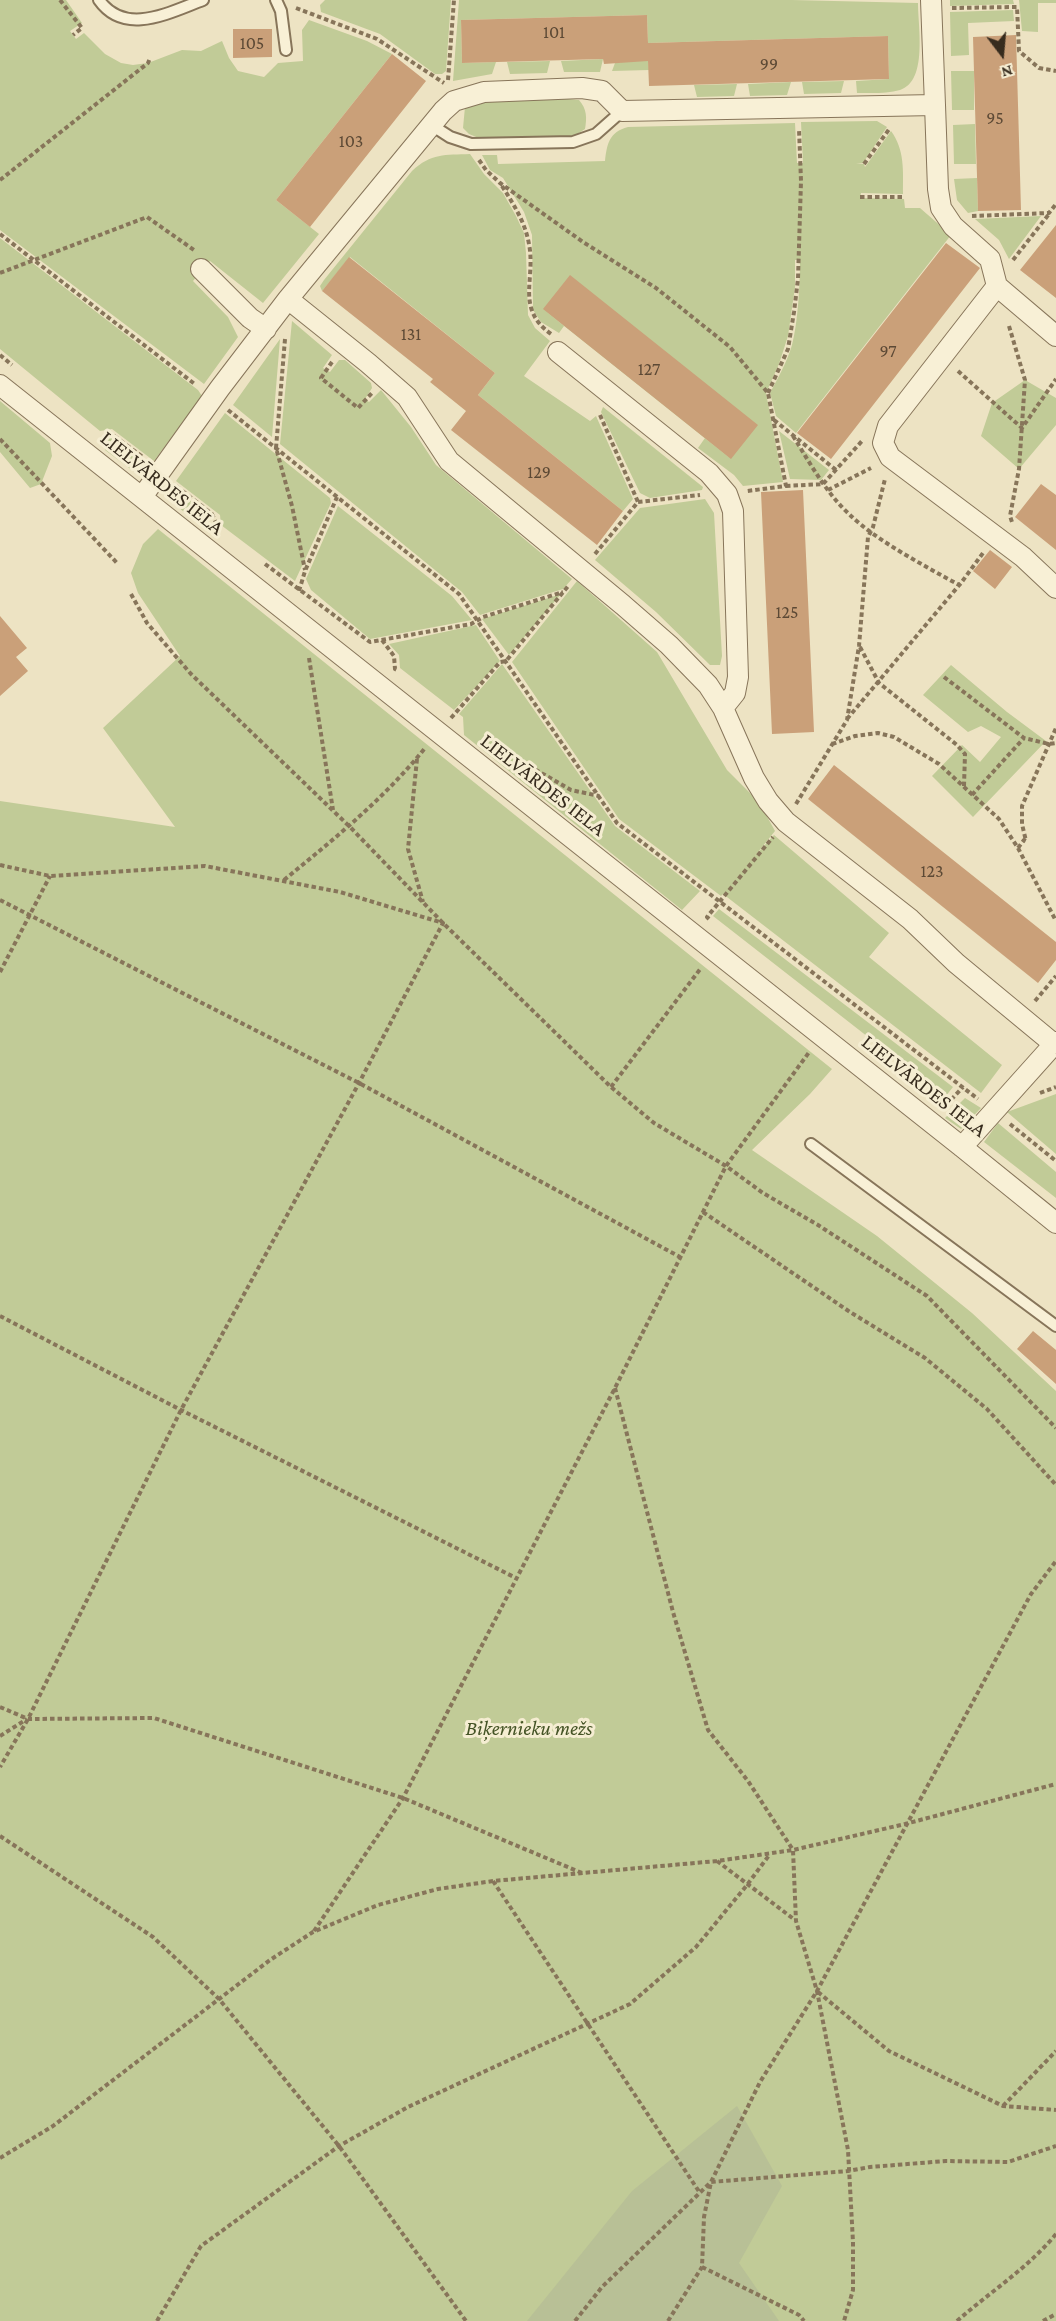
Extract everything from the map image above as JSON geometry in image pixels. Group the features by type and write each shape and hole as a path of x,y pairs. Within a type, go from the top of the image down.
{"street":[{"path":"939,4 935,105 938,189 941,208 953,226 990,259 997,286 1056,336"},
{"path":"142,497 288,299 433,126 442,111 454,101 484,92 582,88 602,91 622,111 935,105"},
{"path":"201,269 250,318 266,329"},
{"path":"997,286 888,426 883,443 890,458 1023,556 1056,588"},
{"path":"288,299 407,397 448,461 669,645 708,686 723,708 754,777 768,801 786,822 910,919 956,963 1055,1043 962,1147"},
{"path":"557,345 601,386 709,473 727,494 733,511 738,677 735,693 723,708"},
{"name":"LIELVĀRDES IELA","path":"0,385 1056,1223"}],"lane":[{"path":"99,0 115,15 136,22 164,15 202,0"},
{"path":"276,0 281,11 286,50"},
{"path":"433,126 450,137 471,144 573,142 596,134 622,111"},
{"path":"811,1144 1056,1326"}],"path":[{"path":"60,0 82,28 73,35"},
{"path":"294,7 377,39 448,85 454,0"},
{"path":"1016,0 1019,51 1039,68 1056,71"},
{"path":"939,4 1017,7"},
{"path":"0,180 148,63 150,58"},
{"path":"471,144 480,162 500,183 583,242 656,288 692,316 730,347 768,393 788,349 798,279 801,181 798,107"},
{"path":"864,164 890,128"},
{"path":"500,183 523,219 530,246 529,307 537,322 557,345"},
{"path":"860,197 904,197"},
{"path":"1008,266 1056,204"},
{"path":"974,223 966,216 1049,213"},
{"path":"0,273 147,217 200,253 201,269"},
{"path":"0,234 213,398 459,594 617,823 1056,1161"},
{"path":"997,286 1025,380 1019,469 1010,516 1023,556"},
{"path":"285,334 276,448 292,506 305,571"},
{"path":"345,344 321,378 358,408 386,378"},
{"path":"0,355 18,370"},
{"path":"941,355 1022,428"},
{"path":"1022,428 1056,379"},
{"path":"283,880 350,827 417,758 500,662 507,661 638,502 598,411 601,386"},
{"path":"774,420 836,470"},
{"path":"102,439 110,433 161,471 212,514 216,527 226,534"},
{"path":"793,436 823,484 850,516 916,561 959,585"},
{"path":"0,439 118,564"},
{"path":"786,486 823,484 864,439"},
{"path":"828,490 890,458"},
{"path":"847,720 859,646 868,537 890,458"},
{"path":"333,811 299,590 337,497"},
{"path":"707,917 786,822 847,720 959,585 995,536"},
{"path":"262,562 370,642 471,624 564,591"},
{"path":"131,594 147,623 191,674 286,764 443,923 611,1087 654,1124 726,1166 763,1193 927,1296 1056,1428"},
{"path":"382,640 394,656 395,669 403,675"},
{"path":"859,646 879,683 957,745 965,754 964,787"},
{"path":"944,677 1024,738 1049,744 1056,742"},
{"path":"445,708 459,720"},
{"path":"1018,848 1024,840 1026,842 1022,824 1022,806 1056,728"},
{"path":"832,744 855,736 878,733 894,737 939,764 999,819 1018,848 1056,921"},
{"path":"972,795 1024,738"},
{"path":"492,745 571,790 599,796"},
{"path":"417,758 408,849 423,903"},
{"path":"0,866 50,876 205,866 340,892 443,923"},
{"path":"0,972 50,876"},
{"path":"0,900 359,1083 680,1257"},
{"path":"0,1767 28,1719 182,1410 443,923"},
{"path":"611,1087 713,951"},
{"path":"1034,1003 1056,976"},
{"path":"313,1932 403,1798 615,1388 726,1166 821,1036"},
{"path":"703,1211 850,1312 926,1358 987,1409 1056,1485"},
{"path":"0,1316 516,1578"},
{"path":"615,1388 673,1612 708,1730 748,1781 793,1850 796,1921 817,1991 845,2128 853,2242 853,2290 844,2321"},
{"path":"668,2321 702,2267 704,2217 711,2182 760,2082 817,1991 1031,1593 1056,1561"},
{"path":"0,1707 28,1719 153,1718 403,1798 583,1873"},
{"path":"0,1736 28,1719"},
{"path":"0,2158 53,2126 270,1960 313,1932 378,1905 438,1889 493,1881 717,1861 793,1850 905,1824 1056,1784"},
{"path":"0,1836 153,1937 219,1999 339,2146 466,2321"},
{"path":"157,2321 201,2246 339,2146 408,2108 630,2004 696,1947 771,1853"},
{"path":"717,1861 796,1921"},
{"path":"493,1881 700,2193"},
{"path":"817,1991 889,2051 1003,2106 1056,2110"},
{"path":"1003,2106 1056,2051"},
{"path":"575,2321 602,2287 711,2182 945,2161 1008,2162 1056,2146"},
{"path":"957,2321 1044,2249 1056,2234"},
{"path":"702,2267 800,2315 804,2321"},
{"path":"1043,2321 1056,2314"}],"green space":[{"path":"0,0 66,0 82,23 70,31 76,39 84,33 105,54 121,63 133,65 148,63 182,50 201,51 222,41 229,58 238,71 264,77 278,63 303,61 302,30 309,20 367,41 392,54 276,200 319,234 263,303 210,261 193,281 228,317 238,337 204,384 0,230"},
{"path":"325,0 451,0 446,71 442,74 435,74 380,34 321,12 320,5"},
{"path":"459,0 792,0 918,3 920,52 915,76 909,85 900,90 884,93 857,93 856,81 889,79 888,36 648,43 647,15 461,20 462,63 496,62 492,74 453,81"},
{"path":"950,0 1013,0 1014,4 950,6"},
{"path":"1019,0 1056,0 1056,3 1038,3 1038,32 1022,31"},
{"path":"1013,10 1014,21 968,23 969,55 951,56 950,12"},
{"path":"648,58 649,70 612,71 615,63"},
{"path":"603,59 600,72 564,72 561,61"},
{"path":"550,61 547,73 510,74 507,62"},
{"path":"951,71 974,71 974,110 952,110"},
{"path":"844,81 841,93 804,94 802,82"},
{"path":"791,82 787,95 750,96 748,84"},
{"path":"737,84 734,96 697,97 694,85"},
{"path":"579,100 584,107 586,117 585,129 571,138 486,141 469,134 463,128 465,107 477,101"},
{"path":"877,121 887,127 863,163 856,163 864,164 865,167 891,131 901,153 903,194 861,193 860,198 904,199 905,208 920,208 951,235 796,433 776,416 770,393 788,358 794,336 800,270 800,260 795,260 795,287 788,336 766,393 783,482 743,486 734,475 698,448 705,438 543,309 564,326 559,333 541,322 533,310 532,235 524,212 503,178 490,170 482,155 497,155 498,164 605,161 610,139 617,132 628,127 795,123 797,163 803,163 801,122"},
{"path":"975,124 976,164 954,164 953,125"},
{"path":"470,154 484,174 503,193 524,233 528,315 535,328 550,341 524,376 590,421 596,416 633,499 623,511 478,395 495,373 350,257 322,291 320,286 324,280 412,171 432,158"},
{"path":"977,178 978,211 968,213 957,200 954,179"},
{"path":"1041,216 1009,259 999,240 975,219"},
{"path":"0,238 198,390 202,396 154,461 112,429 100,431 0,349"},
{"path":"292,321 332,355 323,368 330,372 339,360 345,360 371,383 372,388 365,399 369,402 381,390 411,427 436,465 572,579 563,589 480,615 462,592 280,444"},
{"path":"280,339 272,437 233,405"},
{"path":"1025,380 1056,398 1056,425 1019,469 981,436 992,403"},
{"path":"0,401 50,443 52,456 41,484 30,488 0,452"},
{"path":"603,407 703,487 702,490 650,498 640,493 601,412"},
{"path":"225,413 330,498 331,503 295,581 221,525 220,515 176,481"},
{"path":"779,431 829,470 821,480 790,479"},
{"path":"112,437 150,466 144,472 133,471 105,450 104,440"},
{"path":"167,481 205,515 193,516 178,507 165,493"},
{"path":"705,499 714,513 722,656 720,665 710,665 656,612 595,560 640,508"},
{"path":"338,506 452,596 472,620 370,639 311,590 306,579"},
{"name":"Biķernieku mežs","path":"158,529 832,1069 810,1094 752,1150 877,1236 972,1313 1056,1391 1056,2321 0,2321 0,801 175,827 103,728 180,656 138,593 131,573 143,544"},
{"path":"577,581 657,652 727,770 759,802 775,831 754,857 774,835 889,933 869,957 1002,1065 981,1093 723,894 721,896 619,819 512,662"},
{"path":"561,594 509,655 482,619"},
{"path":"476,625 500,661 454,710 400,668 399,655 389,644"},
{"path":"502,664 615,826 700,891 682,910 464,735 463,717 459,714"},
{"path":"951,665 1046,741 973,817 932,776 962,745 980,762 1001,737 981,726 968,732 923,695"},
{"path":"719,909 953,1087 945,1097 713,916"},
{"path":"1056,1094 1056,1154 1007,1112"},
{"path":"965,1098 981,1108 961,1129 945,1118"},
{"path":"998,1123 1056,1172 1056,1198 984,1142"},
{"path":"737,2106 782,2186 739,2263 779,2321 527,2321 632,2191"}],"building":[{"path":"647,15 648,43 888,36 889,79 649,86 648,61 604,64 603,59 462,63 461,20"},
{"path":"233,29 272,29 272,57 233,58"},
{"path":"1016,35 1021,210 978,211 973,37"},
{"path":"392,54 426,81 310,227 276,200"},
{"path":"1056,225 1056,298 1020,270"},
{"path":"946,243 980,268 831,459 797,433"},
{"path":"349,257 495,373 478,395 623,511 597,545 451,430 466,411 430,382 433,379 322,291"},
{"path":"570,275 758,425 731,459 543,309"},
{"path":"1041,484 1056,495 1056,550 1015,517"},
{"path":"803,490 814,732 772,734 761,492"},
{"path":"990,550 1012,567 995,589 973,571"},
{"path":"0,616 27,648 16,657 28,671 0,696"},
{"path":"834,765 1056,942 1056,960 1038,983 808,799"},
{"path":"1033,1331 1056,1350 1056,1384 1017,1349"}]}
